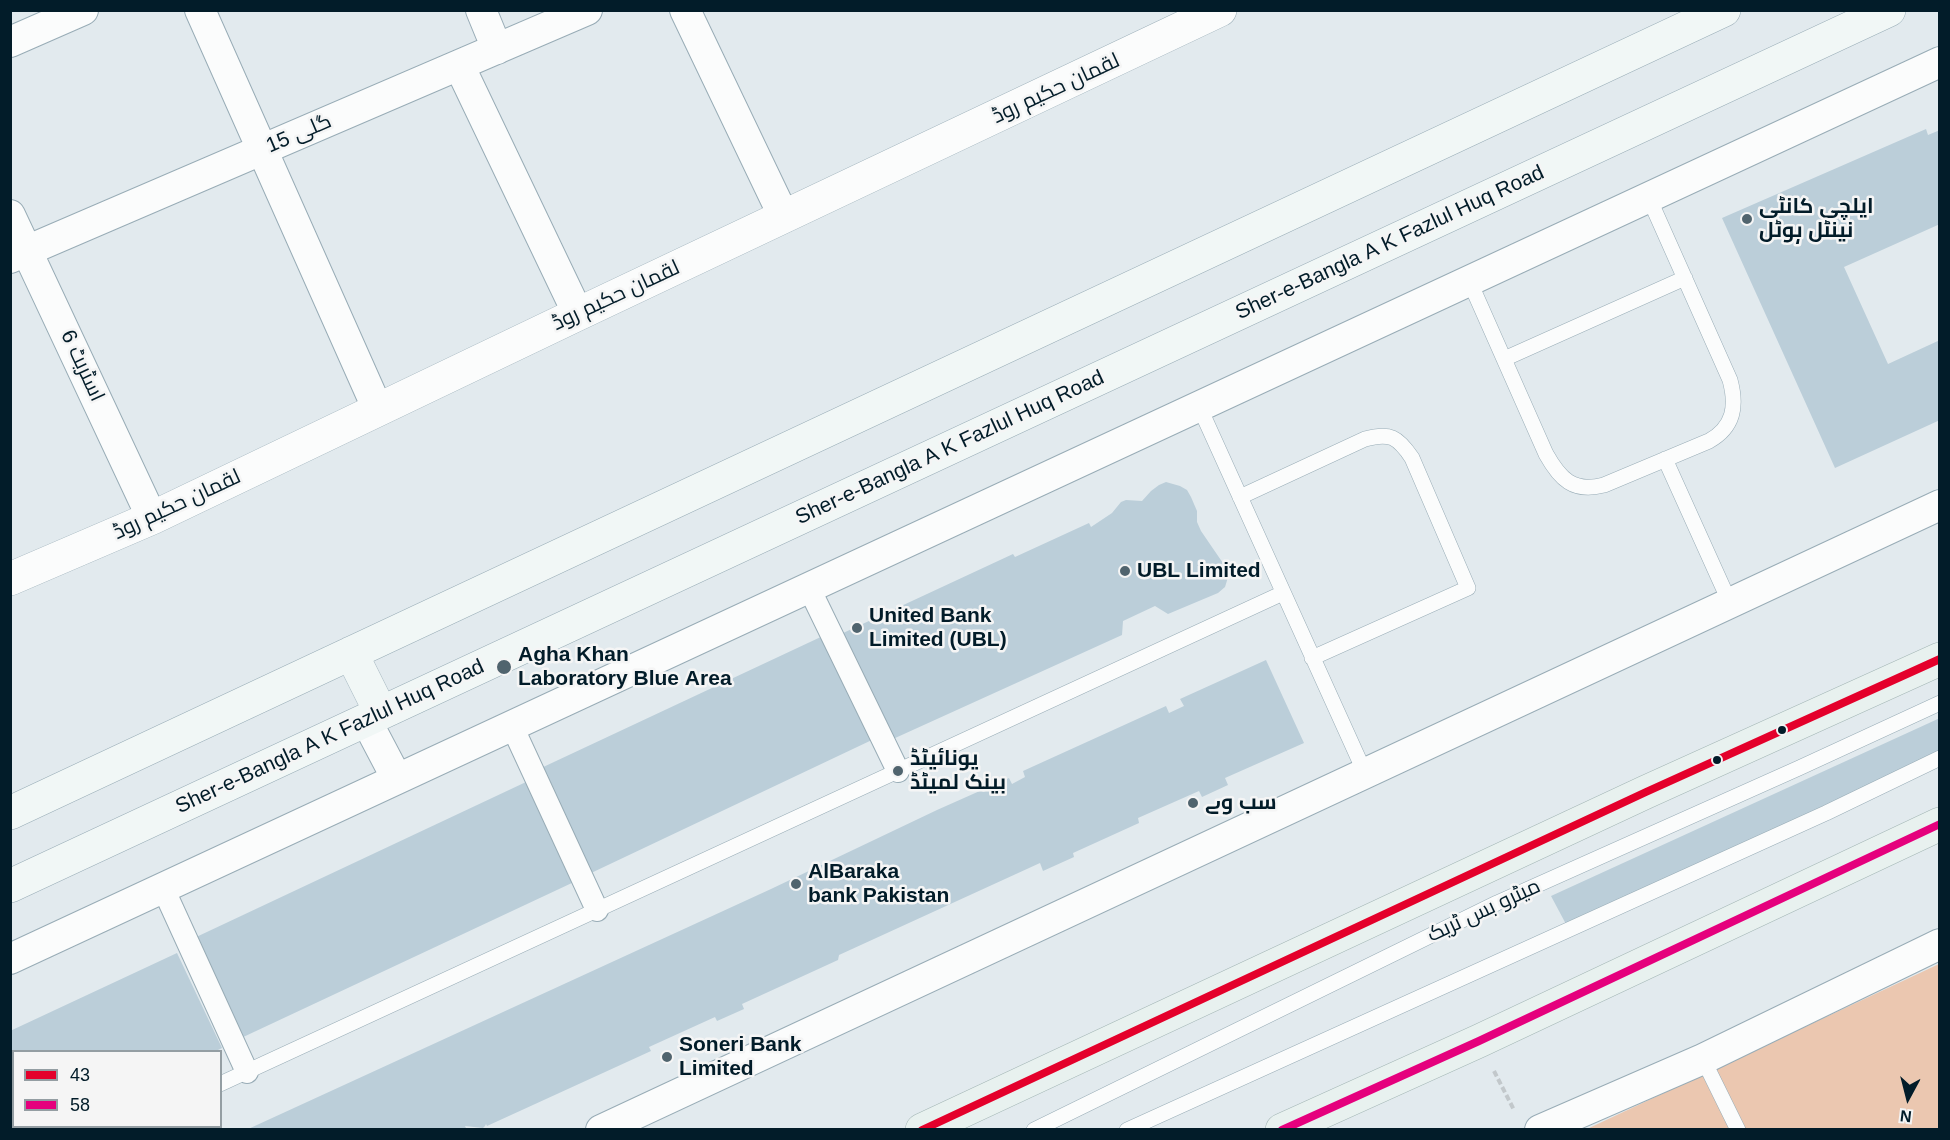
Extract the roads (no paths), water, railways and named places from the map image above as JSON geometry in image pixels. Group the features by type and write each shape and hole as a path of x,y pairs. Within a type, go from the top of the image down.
{"main road":[{"path":"10,813 1725,10"},
{"name":"Sher-e-Bangla A K Fazlul Huq Road","path":"10,886 1889,10"},
{"path":"351,653 374,717"},
{"path":"922,1130 1646,792 1940,659"},
{"path":"1282,1130 1479,1041 1940,824"}],"street":[{"path":"10,42 83,10"},
{"path":"200,10 378,410"},
{"path":"481,10 497,49"},
{"name":"گلی 15","path":"20,254 586,10"},
{"path":"685,10 784,217"},
{"name":"لقمان حکیم روڈ","path":"10,579 152,518 784,217 1173,21 1220,10"},
{"path":"10,959 1940,62"},
{"path":"459,65 578,314"},
{"name":"اسٹریٹ 6","path":"10,215 20,254 152,518"},
{"path":"601,1130 1940,505"},
{"path":"809,588 898,771"},
{"path":"374,717 397,779"},
{"path":"512,726 597,910"},
{"path":"163,888 247,1072"},
{"path":"1530,1125 1703,1059 1940,944"}],"lane":[{"path":"1469,280 1546,454 1553,467 1570,484 1581,488 1593,488 1721,434 1728,424 1734,404 1730,380 1648,198"},
{"path":"1504,359 1685,278"},
{"path":"1199,406 1365,773"},
{"path":"1240,497 1378,435 1393,437 1403,444 1412,458 1468,588 1312,658"},
{"path":"1665,459 1730,603"},
{"path":"222,1083 1283,593"},
{"name":"میٹرو بس ٹریک","path":"1034,1130 1497,903 1940,703"},
{"path":"1127,1130 1826,813 1940,758"},
{"path":"1703,1059 1738,1130"}],"place":[{"name":"ایلچی کانٹی نینٹل ہوٹل","path":"1747,219"},
{"name":"UBL Limited","path":"1125,571"},
{"name":"United Bank Limited (UBL)","path":"857,628"},
{"name":"Agha Khan Laboratory Blue Area","path":"504,667"},
{"name":"یونائیٹڈ بینک لمیٹڈ","path":"898,771"},
{"name":"سب وے","path":"1193,803"},
{"name":"AlBaraka bank Pakistan","path":"796,884"},
{"name":"Soneri Bank Limited","path":"667,1057"}]}
